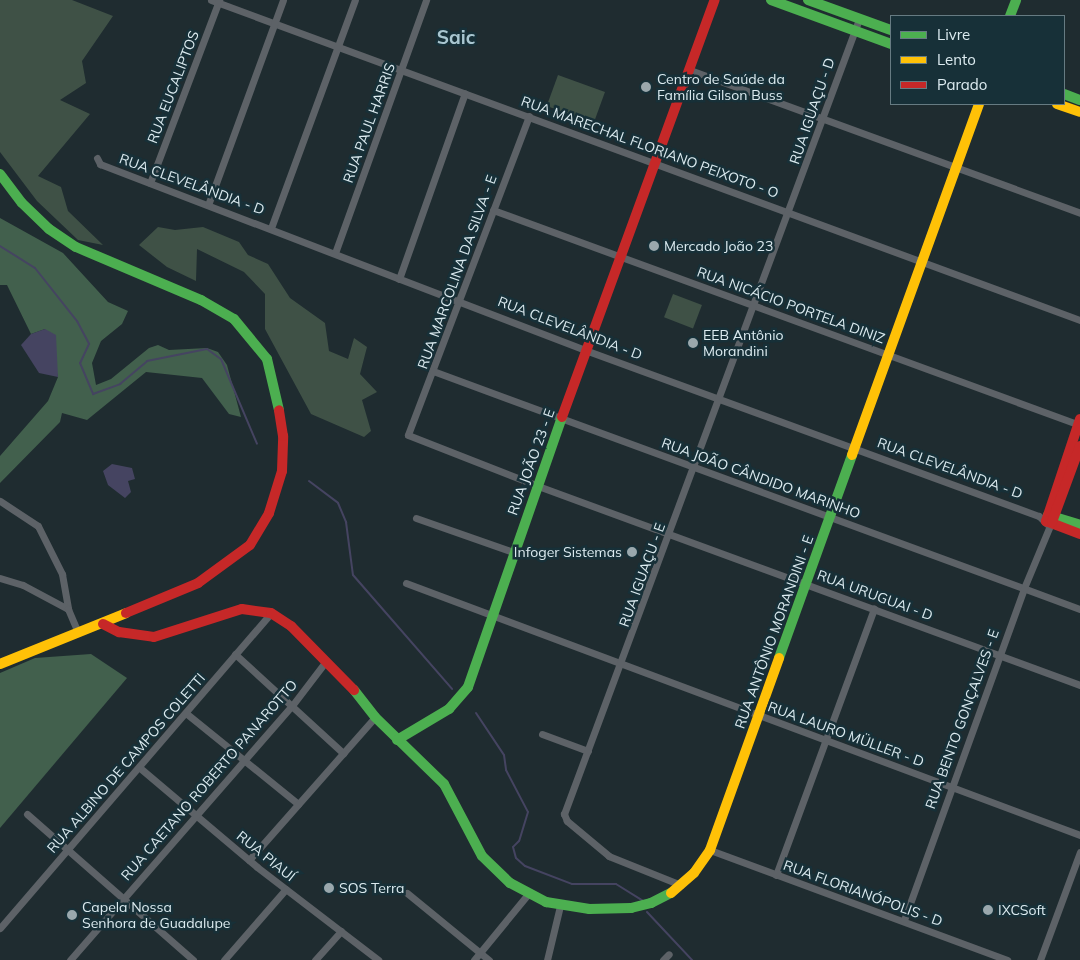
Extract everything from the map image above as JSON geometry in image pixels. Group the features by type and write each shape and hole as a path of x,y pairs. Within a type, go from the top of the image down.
{"main road":[{"name":"RUA JOÃO 23 - E","path":"397,740 458,700 476,667 490,616 585,350 623,258 715,0"},
{"path":"771,0 890,44"},
{"path":"799,10 806,0 890,30"},
{"path":"1010,15 1016,0"},
{"path":"1065,94 1080,100"},
{"name":"RUA ANTÔNIO MORANDINI - E","path":"271,613 291,626 348,682 374,717 444,784 490,866 528,894 560,906 631,908 651,904 681,885 694,873 710,850 979,105"},
{"path":"1060,105 1080,112"},
{"path":"0,174 22,203 49,228 76,247 202,300 234,319 267,359 276,387 283,436 282,471 269,513 250,544 216,574 103,624 0,664"},
{"name":"RUA BENTO GONÇALVES - E","path":"1047,520 1079,422"},
{"name":"RUA BENTO GONÇALVES - E","path":"1047,520 1080,446"},
{"name":"RUA CLEVELÂNDIA - D","path":"1047,520 1080,525"},
{"name":"RUA CLEVELÂNDIA - D","path":"1047,520 1080,534"},
{"path":"103,624 119,632 154,637 242,609 271,613"}],"street":[{"path":"208,205 283,0"},
{"path":"271,228 355,0"},
{"name":"RUA PAUL HARRIS","path":"335,253 426,0"},
{"name":"RUA MARECHAL FLORIANO PEIXOTO - O","path":"216,1 922,260 1080,320"},
{"name":"RUA EUCALIPTOS","path":"150,183 216,1"},
{"name":"RUA IGUAÇU - D","path":"790,212 859,19"},
{"path":"690,70 1080,213"},
{"path":"399,279 465,93"},
{"name":"RUA MARCOLINA DA SILVA - E","path":"408,435 460,302 528,116"},
{"name":"RUA CLEVELÂNDIA - D","path":"97,158 100,164 585,350 721,398 1047,520"},
{"name":"RUA NICÁCIO PORTELA DINIZ","path":"493,210 1079,422"},
{"name":"RUA IGUAÇU - E","path":"681,885 610,856 564,817 790,212"},
{"name":"RUA JOÃO CÂNDIDO MARINHO","path":"433,372 1080,609"},
{"name":"RUA URUGUAI - D","path":"408,435 538,486 1080,684"},
{"path":"0,501 38,526 62,574 68,609 78,633"},
{"path":"416,518 513,552"},
{"name":"RUA BENTO GONÇALVES - E","path":"904,920 1047,520"},
{"path":"0,578 22,585 68,609"},
{"name":"RUA LAURO MÜLLER - D","path":"406,583 1080,835"},
{"path":"776,875 874,608"},
{"name":"RUA ALBINO DE CAMPOS COLETTI","path":"0,928 187,714 234,654 271,613"},
{"path":"234,654 343,752"},
{"name":"RUA CAETANO ROBERTO PANAROTTO","path":"70,960 291,706 326,661"},
{"path":"187,714 298,804"},
{"path":"249,860 374,717"},
{"path":"542,734 588,752"},
{"name":"RUA PIAUÍ","path":"140,768 249,860 378,960"},
{"path":"27,814 193,960"},
{"name":"RUA FLORIANÓPOLIS - D","path":"710,850 904,920 1007,960"},
{"path":"1040,960 1080,852"},
{"path":"224,960 286,889"},
{"path":"407,893 489,960"},
{"path":"474,960 528,894"},
{"path":"547,960 560,906"},
{"path":"315,960 341,931"}],"green space":[{"path":"0,0 72,0 113,16 82,61 86,83 60,100 90,114 38,176 61,187 68,211 103,245 78,240 37,201 0,152"},
{"path":"558,75 605,92 594,123 547,106"},
{"path":"0,218 63,253 108,302 128,311 122,324 101,341 92,363 96,385 111,379 149,348 158,345 169,350 207,348 218,352 227,365 241,417 229,414 202,378 146,372 87,420 62,413 60,422 0,483 0,456 48,401 58,377 45,329 31,334 7,285 0,285"},
{"path":"158,227 175,230 203,227 239,242 248,255 268,264 290,298 325,323 329,351 348,359 354,338 367,347 360,374 377,392 362,400 371,431 364,437 311,414 265,329 265,294 244,272 197,249 196,281 167,267 139,245"},
{"path":"673,294 702,305 693,328 664,317"},
{"path":"91,654 127,678 0,828 0,673 35,658"}],"water":[{"path":"45,329 56,335 58,377 39,373 21,345 31,334"},
{"path":"112,464 132,468 135,479 128,481 131,492 125,498 108,485 103,471"}],"waterway":[{"path":"0,246 35,268 77,321 89,344 80,363 93,394 120,384 147,361 207,349 221,359 257,444"},
{"path":"309,481 338,503 346,522 353,575 452,689"},
{"path":"476,713 504,755 506,770 528,812 519,841 513,847 516,858 525,866 572,884 616,884 642,900"},
{"path":"647,912 692,960"}],"traffic: fast":[{"path":"771,0 890,44"},
{"path":"808,0 890,30"},
{"path":"1010,15 1016,0"},
{"path":"1065,94 1080,100"},
{"path":"0,174 22,203 49,229 76,247 201,300 234,319 267,359 279,410"},
{"path":"397,740 449,709 468,687 562,417"},
{"path":"779,658 852,455"},
{"path":"1048,515 1080,525"},
{"path":"354,690 375,717 444,784 482,856 510,883 546,902 589,909 631,908 651,903 671,893"}],"traffic: slow":[{"path":"852,455 979,105"},
{"path":"1060,105 1080,112"},
{"path":"0,664 126,613"},
{"path":"671,893 694,873 710,850 779,658"}],"traffic: jam":[{"path":"562,417 715,0"},
{"path":"126,613 198,583 250,545 269,513 282,471 283,436 279,410"},
{"path":"1080,419 1046,521 1080,534"},
{"path":"1052,522 1080,446"},
{"path":"103,624 119,632 154,637 242,609 271,613 291,626 354,690"}],"place":[{"name":"Centro de Saúde da Família Gilson Buss","path":"646,87"},
{"name":"Mercado João 23","path":"654,246"},
{"name":"EEB Antônio Morandini","path":"693,343"},
{"name":"Infoger Sistemas","path":"632,552"},
{"name":"SOS Terra","path":"329,888"},
{"name":"IXCSoft","path":"988,910"},
{"name":"Capela Nossa Senhora de Guadalupe","path":"72,915"}],"district":[{"name":"Saic","path":"456,38"}]}
